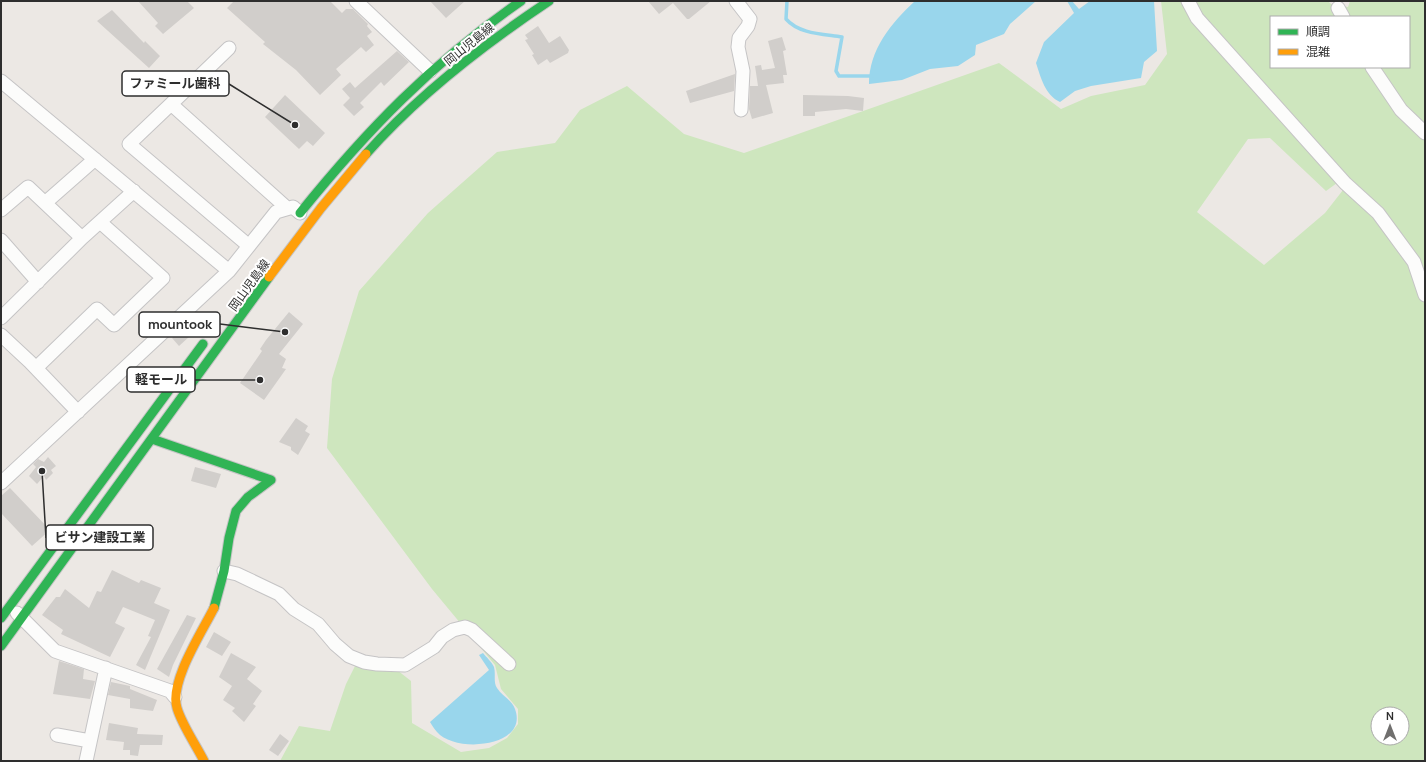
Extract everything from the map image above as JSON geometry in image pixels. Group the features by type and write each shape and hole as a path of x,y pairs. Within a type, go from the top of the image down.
{"main road":[{"name":"岡山児島線","path":"298,216 360,140 430,71 485,24 521,1"},
{"name":"岡山児島線","path":"1,646 320,210 371,150 421,100 507,29 549,1"},
{"path":"310,200 320,210"},
{"path":"1,618 7,602 208,337"},
{"path":"154,410 165,420"},
{"path":"152,439 271,480 248,497 236,510 216,603 182,670 175,697 177,708 204,761"}],"street":[{"path":"356,1 430,71"},
{"path":"736,1 750,19 748,26 739,38 738,47 743,71 741,110"},
{"path":"1188,1 1197,18 1345,183 1378,213 1414,262 1425,295"},
{"path":"229,48 129,144 249,246"},
{"path":"1373,68 1401,110 1425,132"},
{"path":"1,81 229,271"},
{"path":"171,104 287,208"},
{"path":"45,203 95,159"},
{"path":"1,210 28,187 82,238"},
{"path":"1,318 82,238 134,192"},
{"path":"1,483 229,271 276,212 293,207 298,216"},
{"path":"36,368 97,309 114,325 163,278 100,222"},
{"path":"1,240 38,282"},
{"path":"1,335 36,368 78,412"},
{"path":"224,571 237,574 279,594 294,609 318,624 335,644 349,656 364,662 404,665 434,647 442,637 453,630 465,627 472,630 509,664"},
{"path":"7,602 55,651 170,691 175,697"},
{"path":"86,761 106,668"},
{"path":"57,735 90,740"}],"green space":[{"path":"1161,1 1328,1 1331,4 1348,7 1350,1 1425,1 1425,761 280,761 299,726 330,731 346,684 356,664 397,670 411,681 412,723 461,752 489,748 507,738 518,724 518,709 501,689 495,665 432,589 327,448 332,379 359,291 428,213 497,152 555,143 580,110 627,86 684,134 744,153 999,63 1061,109 1091,96 1145,85 1167,54","holes":["1270,138 1326,191 1337,183 1343,190 1325,213 1264,265 1197,212 1248,139"]}],"water":[{"path":"915,1 1036,1 1010,24 1004,34 976,45 975,55 958,66 930,69 902,80 869,84 873,60 883,38 898,18"},
{"path":"1067,1 1072,1 1079,9 1090,1 1154,1 1157,51 1144,62 1141,78 1091,86 1075,91 1060,102 1047,91 1036,63 1044,42 1074,13"},
{"path":"483,653 494,667 495,683 497,688 514,706 516,722 511,732 501,739 488,743 459,743 446,739 437,732 430,722 489,670 479,655"}],"building":[{"path":"138,1 187,1 194,8 163,34 155,26 158,23"},
{"path":"234,1 330,1 342,13 346,9 353,9 368,24 367,26 372,32 367,36 374,45 366,52 361,47 336,69 341,75 320,95 296,70 263,44 265,42 227,8"},
{"path":"430,1 465,1 446,18"},
{"path":"648,1 711,1 687,19 673,3 659,14"},
{"path":"112,10 144,43 145,41 160,56 149,68 97,21"},
{"path":"538,26 549,43 560,36 569,50 568,53 550,63 547,59 538,65 532,55 534,54 525,40 528,39 525,35"},
{"path":"782,37 786,50 783,51 787,75 783,75 784,83 766,85 773,113 752,119 749,109 750,86 758,86 755,66 761,65 762,70 775,68 768,41"},
{"path":"397,51 409,62 384,86 381,82 360,103 364,107 354,116 343,105 350,98 342,89 350,82 355,88"},
{"path":"735,74 734,91 690,103 686,91"},
{"path":"285,95 325,133 313,146 307,141 299,149 265,117"},
{"path":"803,95 848,96 864,98 863,111 846,109 815,112 815,116 803,116"},
{"path":"289,312 303,324 279,354 286,359 282,368 286,369 264,400 240,383 262,351 260,349 266,340"},
{"path":"193,319 200,327 179,346 172,338"},
{"path":"296,418 308,426 305,431 310,434 298,455 291,450 291,447 279,442"},
{"path":"48,457 56,466 51,470 53,473 46,480 44,476 37,484 29,476 36,467 33,464 38,459 44,462"},
{"path":"195,467 221,474 216,488 191,481"},
{"path":"10,488 50,530 32,546 1,513 1,496"},
{"path":"112,570 139,583 141,580 161,588 154,603 170,610 145,670 136,665 151,637 148,636 155,620 123,607 115,623 125,628 110,657 61,634 63,630 42,615 56,597 60,597 65,589 89,608 97,591 101,592"},
{"path":"187,615 196,618 173,665 169,677 157,669"},
{"path":"214,632 231,642 222,656 206,647"},
{"path":"231,653 256,667 247,679 262,691 253,704 256,706 244,722 232,711 235,708 223,700 232,686 219,677"},
{"path":"59,661 84,669 83,679 95,681 90,699 53,694"},
{"path":"111,682 130,686 130,689 157,700 153,711 130,708 130,699 108,695"},
{"path":"109,723 138,728 137,734 163,735 162,745 140,745 138,756 130,755 130,750 123,750 124,742 106,740"},
{"path":"280,734 289,741 278,756 269,750"}],"waterway":[{"path":"787,1 786,19 791,24 798,28 819,34 842,37 836,71 839,76 872,76"}],"traffic: fast":[{"path":"300,213 350,153 430,73 489,24 521,1"},
{"path":"366,154 386,132 430,91 476,53 549,1"},
{"path":"1,646 269,277"},
{"path":"1,618 203,344"},
{"path":"152,439 271,480 248,497 236,511 229,538 224,571 214,608"}],"traffic: slow":[{"path":"269,277 321,208 366,154"},
{"path":"204,761 182,721 177,708 176,697 182,671 214,608"}],"place":[{"name":"ファミール歯科","path":"295,125"},
{"name":"mountook","path":"285,332"},
{"name":"軽モール","path":"260,380"},
{"name":"ビサン建設工業","path":"42,471"}]}
